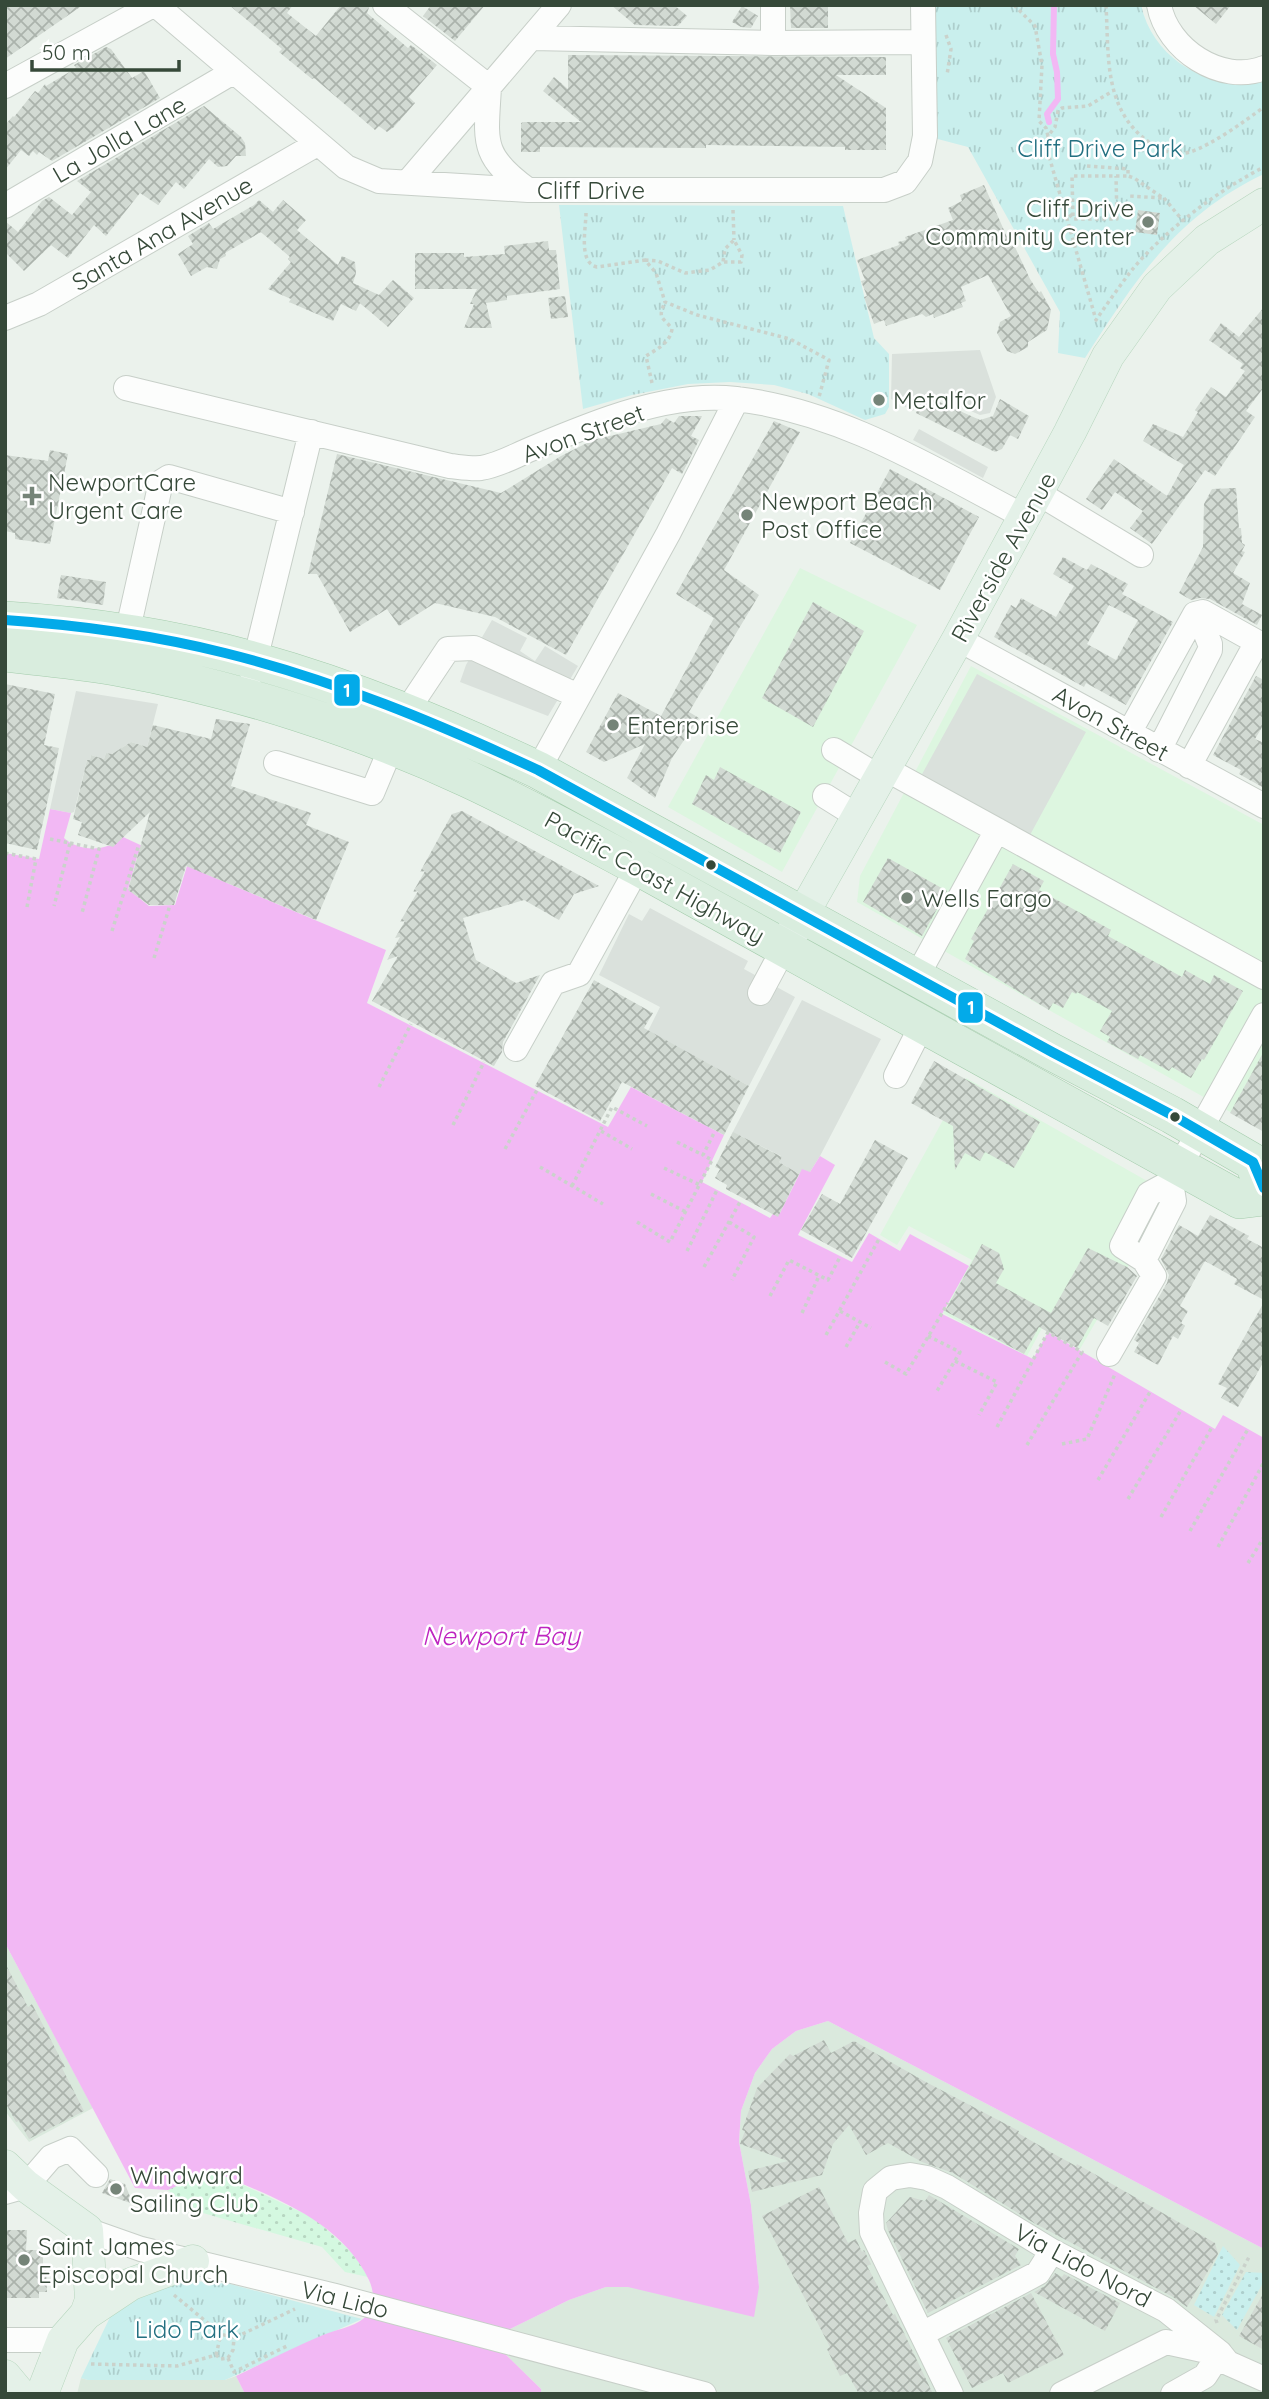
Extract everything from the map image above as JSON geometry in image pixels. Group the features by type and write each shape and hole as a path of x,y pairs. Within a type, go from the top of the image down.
{"highway":[{"name":"Pacific Coast Highway","path":"5,620 123,651 247,698 391,747 502,795 638,867 922,1025 1175,1175 1240,1200 1264,1197"},
{"name":"Pacific Coast Highway","path":"5,653 123,651 173,642 255,660 406,712 538,770 1172,1115 1253,1163 1264,1189"}],"main road":[{"name":"Riverside Avenue","path":"784,948 958,639 1108,356 1157,287 1207,240 1264,204"},
{"name":"Via Lido","path":"12,2181 87,2230"},
{"path":"86,2314 91,2301 87,2230"},
{"path":"42,2394 63,2340 86,2314 131,2284 193,2261"},
{"path":"5,2376 20,2394"}],"street":[{"name":"Cliff Drive","path":"155,5 345,167 379,181 528,190 884,190 905,182 920,161 925,136 923,5"},
{"path":"5,86 155,5"},
{"path":"385,5 488,87"},
{"path":"407,183 559,5"},
{"path":"773,5 773,43"},
{"path":"1159,5 1172,36 1190,54 1212,67 1237,71 1264,68"},
{"path":"532,38 773,43 923,42"},
{"name":"La Jolla Lane","path":"5,206 233,72"},
{"path":"488,87 487,126 492,154 503,172 528,190"},
{"name":"Santa Ana Avenue","path":"5,318 39,304 317,144"},
{"name":"Avon Street","path":"126,388 450,466 478,468 502,463 530,449 611,418 655,406 693,400 737,399 819,417 1031,505 1142,555"},
{"path":"538,770 668,534 737,399"},
{"path":"247,698 311,432"},
{"path":"123,651 162,482 169,477 292,512"},
{"path":"1129,733 1195,614 1203,612 1261,644 1189,766"},
{"path":"1159,750 1210,650 1206,634 1215,619"},
{"name":"Avon Street","path":"958,639 1264,806"},
{"path":"276,763 372,793 406,712 448,649 474,648 578,696"},
{"path":"834,750 997,830 1264,977"},
{"path":"825,796 857,816"},
{"path":"916,978 997,830"},
{"path":"516,1049 553,983 579,974 638,867"},
{"path":"760,993 784,948"},
{"path":"1113,1363 1154,1276 1144,1260 1122,1246 1149,1195 1175,1175 1264,1015"},
{"path":"896,1076 922,1025"},
{"path":"12,2181 51,2157 70,2149 96,2175"},
{"name":"Via Lido Nord","path":"922,2334 872,2232 871,2213 875,2191 891,2178 910,2175 927,2178 947,2187 1052,2251 1166,2310 1224,2358 1264,2379"},
{"name":"Via Lido","path":"87,2230 141,2249 335,2296 704,2394"},
{"path":"951,2394 922,2334 1038,2273 1052,2251"},
{"path":"5,2340 63,2340"},
{"path":"1062,2394 1166,2342 1224,2358"},
{"path":"1172,2394 1205,2376 1224,2358"}],"path":[{"path":"1014,5 1035,26 1042,65 1039,121 1046,128 1049,156 1091,305"},
{"path":"1105,5 1112,92 1124,117 1139,135 1160,150 1186,153 1199,149 1264,107"},
{"path":"1048,136 1055,127 1058,111 1062,108 1088,106 1112,92"},
{"path":"1087,166 1128,169 1128,176"},
{"path":"1073,219 1072,176 1128,176 1163,198 1183,220"},
{"path":"1073,219 1117,219 1116,176"},
{"path":"589,190 585,245 590,266 645,260 658,261 685,272 710,270 723,262 741,262 733,240 733,220"},
{"path":"1128,196 1163,198"},
{"path":"1064,208 1073,219"},
{"path":"723,262 725,249 733,240"},
{"path":"645,260 656,273 665,302 660,313 661,319 672,329 671,335 661,347 646,356 654,392"},
{"path":"665,302 697,315 790,338 829,360 819,398"},
{"path":"50,839 99,849 82,913"},
{"path":"54,906 70,843"},
{"path":"112,931 138,845"},
{"path":"5,853 36,859 27,907"},
{"path":"154,958 170,905"},
{"path":"379,1087 411,1024"},
{"path":"453,1125 484,1062"},
{"path":"505,1149 537,1090"},
{"path":"572,1186 612,1107 647,1126"},
{"path":"601,1131 632,1149"},
{"path":"704,1155 715,1131"},
{"path":"637,1222 670,1242 700,1185 712,1160 677,1142"},
{"path":"540,1167 603,1204"},
{"path":"664,1168 700,1185"},
{"path":"687,1251 717,1190"},
{"path":"652,1195 686,1212"},
{"path":"704,1267 740,1202"},
{"path":"729,1222 754,1237 732,1280"},
{"path":"827,1335 879,1239"},
{"path":"770,1296 789,1259 828,1280 840,1257"},
{"path":"802,1313 819,1276"},
{"path":"885,1362 906,1374 948,1303"},
{"path":"840,1311 871,1328"},
{"path":"846,1347 860,1322"},
{"path":"997,1427 1048,1332 1082,1352 1027,1444"},
{"path":"928,1336 960,1352 937,1391"},
{"path":"955,1361 997,1382 979,1415"},
{"path":"1062,1444 1087,1439 1113,1363"},
{"path":"1098,1480 1150,1392"},
{"path":"1128,1499 1181,1410"},
{"path":"1161,1517 1212,1427"},
{"path":"1190,1531 1248,1429"},
{"path":"1218,1548 1264,1462"},
{"path":"1248,1563 1264,1537"},
{"path":"1224,2358 1216,2320 1249,2257"},
{"path":"174,2295 221,2334 234,2338 290,2314 297,2307"},
{"path":"216,2355 221,2334"},
{"path":"216,2355 221,2359 228,2358 233,2350 234,2338"},
{"path":"228,2358 234,2372 289,2345"},
{"path":"91,2364 177,2365 216,2355"}],"shaded area":[{"path":"980,350 996,397 990,413 980,415 927,392 913,411 891,399 892,354"},
{"path":"919,429 988,467 983,478 913,440"},
{"path":"800,568 917,625 782,872 668,807"},
{"path":"492,620 527,638 520,651 535,661 545,646 578,666 548,716 460,682 466,665"},
{"path":"971,666 1264,825 1264,1131 857,902 860,876"},
{"path":"977,674 1086,732 1030,835 921,776"},
{"path":"76,691 158,704 147,747 131,742 112,754 106,753 104,759 91,755 90,760 87,760 74,812 71,813 50,809"},
{"path":"650,908 748,961 744,969 795,997 749,1086 648,1031 660,1007 599,975 629,914 642,921"},
{"path":"802,1000 881,1039 820,1156 810,1172 799,1174 779,1162 781,1156 741,1136 734,1147 727,1143"},
{"path":"966,1078 1170,1194 1080,1349 1042,1328 1027,1356 943,1313 972,1260 909,1226 897,1245 880,1235"},
{"path":"5,1943 93,2108 29,2142 5,2111"},
{"path":"828,2021 1264,2249 1264,2394 541,2394 541,2389 497,2346 506,2331 569,2300 606,2287 759,2287 751,2205 739,2142 741,2111 755,2073 772,2049 796,2031"},
{"path":"236,2376 245,2394 77,2394 81,2378 225,2380"}],"green space":[{"name":"Cliff Drive Park","path":"936,5 1141,5 1158,42 1171,57 1187,68 1224,81 1264,82 1264,174 1233,190 1182,230 1141,276 1085,358 1058,353 1060,312 968,147 934,138"},
{"path":"1114,177 1114,216 1074,217 1074,178"},
{"path":"559,205 843,206 874,338 889,354 889,407 885,414 865,420 808,394 774,385 730,382 688,384 632,395 583,409"},
{"path":"1223,2246 1240,2265 1214,2317 1194,2305"},
{"path":"1246,2272 1264,2273 1264,2281 1237,2330 1222,2315"},
{"name":"Lido Park","path":"183,2280 230,2284 362,2319 225,2380 81,2378 111,2315 133,2296"}],"sand":[{"path":"211,2170 314,2218 354,2254 368,2277 345,2272 322,2247 189,2209 168,2190"}],"water":[{"name":"Newport Bay","path":"50,809 71,813 64,838 78,846 102,847 123,837 149,849 138,853 128,889 149,906 175,905 187,866 386,950 367,1003 608,1127 631,1087 724,1135 702,1182 770,1218 775,1211 780,1213 802,1169 810,1172 820,1156 835,1165 798,1235 852,1262 869,1233 900,1251 910,1234 969,1266 942,1314 1033,1359 1048,1332 1215,1429 1223,1415 1264,1438 1264,2249 828,2021 796,2031 772,2049 755,2073 741,2111 739,2142 751,2205 759,2287 754,2317 628,2287 606,2287 569,2300 506,2331 497,2346 541,2389 541,2394 245,2394 236,2376 301,2344 363,2319 370,2311 373,2301 369,2280 340,2240 321,2225 279,2200 211,2170 168,2190 135,2188 5,1943 5,853 39,859"}],"building":[{"path":"5,5 83,5 5,59"},
{"path":"229,5 293,5 287,13 316,36 341,5 370,5 367,13 408,48 411,45 437,65 409,97 415,103 394,127 387,132 379,126 375,130 279,52 282,49"},
{"path":"431,5 485,5 455,41 423,16"},
{"path":"611,5 674,5 687,16 678,26 635,25"},
{"path":"790,5 828,5 828,28 791,28"},
{"path":"1193,5 1231,5 1216,24"},
{"path":"742,6 758,16 751,28 732,22"},
{"path":"106,47 111,49 132,78 144,71 160,98 52,161 39,152 37,155 33,151 29,156 21,150 5,170 5,125 35,91 38,93 45,84 46,86 76,68 74,65"},
{"path":"568,55 886,57 886,75 836,75 886,108 886,150 706,145 706,148 540,147 540,152 521,152 521,123 581,122 543,91 554,77 568,89"},
{"path":"204,106 241,137 245,143 246,156 236,156 227,166 218,167 209,159 184,189 176,182 158,205 140,193 106,236 94,225 68,258 51,245 24,271 5,252 5,221 18,232 42,201 49,197 72,215 91,192 77,181"},
{"path":"984,185 1011,246 1014,245 1030,279 1039,293 1041,291 1051,310 1047,330 1028,342 1028,347 1015,354 1007,351 997,333 1000,322 1011,316 988,275 961,287 966,301 961,303 963,307 934,318 933,314 926,317 922,314 886,326 884,320 874,324 864,297 867,296 861,281 865,280 857,260 899,245 898,242 906,240 905,237 953,220 948,208 962,201 960,195"},
{"path":"259,200 273,212 283,200 306,220 297,230 338,265 342,256 355,262 353,283 379,295 393,280 414,298 388,327 360,303 356,311 341,304 333,321 289,302 291,299 268,289 291,262 288,259 290,257 261,232 225,253 226,256 220,259 217,269 207,267 191,276 178,254 193,244 188,236 209,223 213,229"},
{"name":"Cliff Drive Community Center","path":"1138,210 1160,213 1157,235 1135,232"},
{"path":"548,241 549,250 556,250 560,289 507,296 507,300 486,303 492,328 464,328 477,289 415,289 415,253 464,253 464,257 505,254 504,246"},
{"path":"565,296 568,317 551,319 548,298"},
{"path":"1264,307 1264,387 1246,411 1255,417 1215,476 1205,470 1152,544 1130,528 1143,511 1115,492 1102,510 1086,499 1114,459 1167,496 1184,465 1143,441 1153,424 1183,437 1198,412 1195,410 1211,387 1226,397 1245,371 1240,368 1243,364 1209,340 1221,323 1239,337"},
{"path":"924,395 980,420 993,416 1000,399 1029,416 1018,439 1010,435 1002,449 995,452 916,413"},
{"path":"679,416 702,416 691,436 699,440 682,474 672,468 566,655 495,617 435,603 399,626 387,609 350,632 317,574 308,574 337,454 501,493 561,456 593,440 661,424 666,418 674,423"},
{"path":"774,421 800,432 724,570 759,595 689,712 699,718 672,758 655,798 627,778 645,744 604,762 586,752 618,693 661,716 714,618 676,594"},
{"name":"NewportCare Urgent Care","path":"50,450 68,454 50,544 15,539 15,533 5,531 5,455 48,461"},
{"path":"890,469 979,517 940,590 850,543"},
{"path":"1236,488 1239,528 1242,543 1245,545 1242,551 1245,552 1233,573 1250,583 1242,604 1262,615 1257,625 1210,599 1191,600 1179,593 1203,547 1204,504 1212,489"},
{"path":"1063,557 1087,570 1091,564 1128,584 1122,594 1173,622 1126,705 1086,683 1084,687 994,637 1011,605 1016,608 1021,598 1056,617 1074,586 1053,574","holes":["1109,605 1138,620 1116,660 1087,644"]},
{"path":"61,575 106,582 103,605 57,598"},
{"path":"813,602 864,631 813,727 762,698"},
{"path":"1256,676 1264,680 1264,724 1255,739 1264,743 1264,788 1239,774 1241,770 1213,755"},
{"path":"5,684 55,694 44,745 59,748 37,850 5,843"},
{"path":"216,719 250,724 231,786 311,813 306,825 349,842 316,920 186,866 174,905 149,905 128,890 150,812 113,847 78,835 82,822 73,819 87,760 90,760 91,755 104,759 106,753 112,754 131,742 147,747 153,725 211,739"},
{"path":"720,767 801,812 780,853 692,804 706,775 714,780"},
{"path":"462,811 599,886 574,894 559,920 524,900 463,918 476,960 516,983 540,975 503,1042 502,1052 494,1066 372,1001 398,956 387,960 400,937 395,938 405,921 400,922 418,891 413,892 425,871 420,872 452,814"},
{"name":"Wells Fargo","path":"888,858 947,891 922,936 863,902"},
{"path":"1013,864 1044,881 1039,890 1111,930 1108,936 1182,977 1185,970 1210,984 1214,975 1243,991 1191,1078 1172,1067 1169,1071 1140,1055 1138,1059 1107,1042 1110,1037 1100,1031 1112,1011 1077,992 1072,992 1063,1008 1053,1003 1049,1010 965,959 974,941 971,939"},
{"path":"594,980 653,1013 644,1028 749,1086 724,1135 622,1082 600,1121 535,1086"},
{"path":"1264,1051 1264,1132 1230,1113"},
{"path":"934,1061 1040,1122 1014,1168 985,1152 980,1161 965,1153 955,1170 953,1126 911,1103"},
{"path":"733,1132 782,1157 779,1162 799,1174 778,1217 726,1189 727,1185 715,1178 720,1169 715,1167"},
{"path":"875,1140 908,1158 852,1258 801,1230 822,1194 840,1204"},
{"path":"1210,1215 1249,1236 1247,1239 1264,1248 1264,1300 1234,1284 1237,1279 1205,1261 1180,1306 1188,1311 1181,1323 1185,1326 1178,1339 1173,1336 1158,1365 1134,1352 1139,1343 1134,1340 1167,1283 1169,1275 1161,1259 1179,1225 1198,1236"},
{"path":"982,1244 999,1253 1004,1269 996,1283 1051,1313 1088,1248 1127,1267 1137,1276 1108,1326 1094,1318 1077,1348 1039,1327 1024,1354 945,1311"},
{"path":"1264,1302 1264,1361 1238,1407 1221,1398 1227,1388 1218,1384"},
{"path":"5,1963 28,2007 32,2004 65,2067 62,2068 84,2111 29,2139 5,2102"},
{"path":"824,2040 831,2053 854,2041 1215,2243 1218,2254 1187,2307 1034,2223 953,2173 922,2162 888,2143 866,2155 849,2125 833,2144 822,2175 752,2192 748,2171 788,2161 740,2144 745,2131 742,2130 757,2088 790,2054 793,2056"},
{"name":"Windward Sailing Club","path":"110,2179 125,2184 133,2204 102,2193"},
{"path":"819,2187 848,2243 856,2239 862,2252 864,2250 871,2264 867,2266 893,2315 895,2314 933,2394 859,2394 847,2373 840,2376 827,2349 830,2347 762,2216"},
{"path":"929,2195 1019,2249 1015,2256 1021,2265 928,2313 886,2223 910,2197 925,2201"},
{"name":"Saint James Episcopal Church","path":"5,2230 27,2230 26,2250 43,2250 47,2292 39,2292 39,2298 5,2298"},
{"path":"1055,2273 1062,2277 1064,2274 1120,2303 1105,2331 1034,2292 1045,2286"},
{"path":"1264,2292 1264,2350 1239,2336"},
{"path":"1031,2293 1064,2355 1008,2383 1003,2373 972,2388 946,2338"}],"waterway":[{"path":"1049,122 1047,114 1058,99 1053,54 1054,5"}],"transit line":[{"name":"1","path":"5,620 143,636 266,664 345,689 423,719 538,770 1172,1115 1253,1162 1264,1188"}],"place":[{"name":"Cliff Drive Community Center","path":"1148,222"},
{"name":"Metalfor","path":"879,400"},
{"name":"NewportCare Urgent Care","path":"32,496"},
{"name":"Newport Beach Post Office","path":"747,515"},
{"name":"Enterprise","path":"613,725"},
{"name":"Wells Fargo","path":"907,898"},
{"name":"Windward Sailing Club","path":"116,2189"},
{"name":"Saint James Episcopal Church","path":"24,2260"}]}
